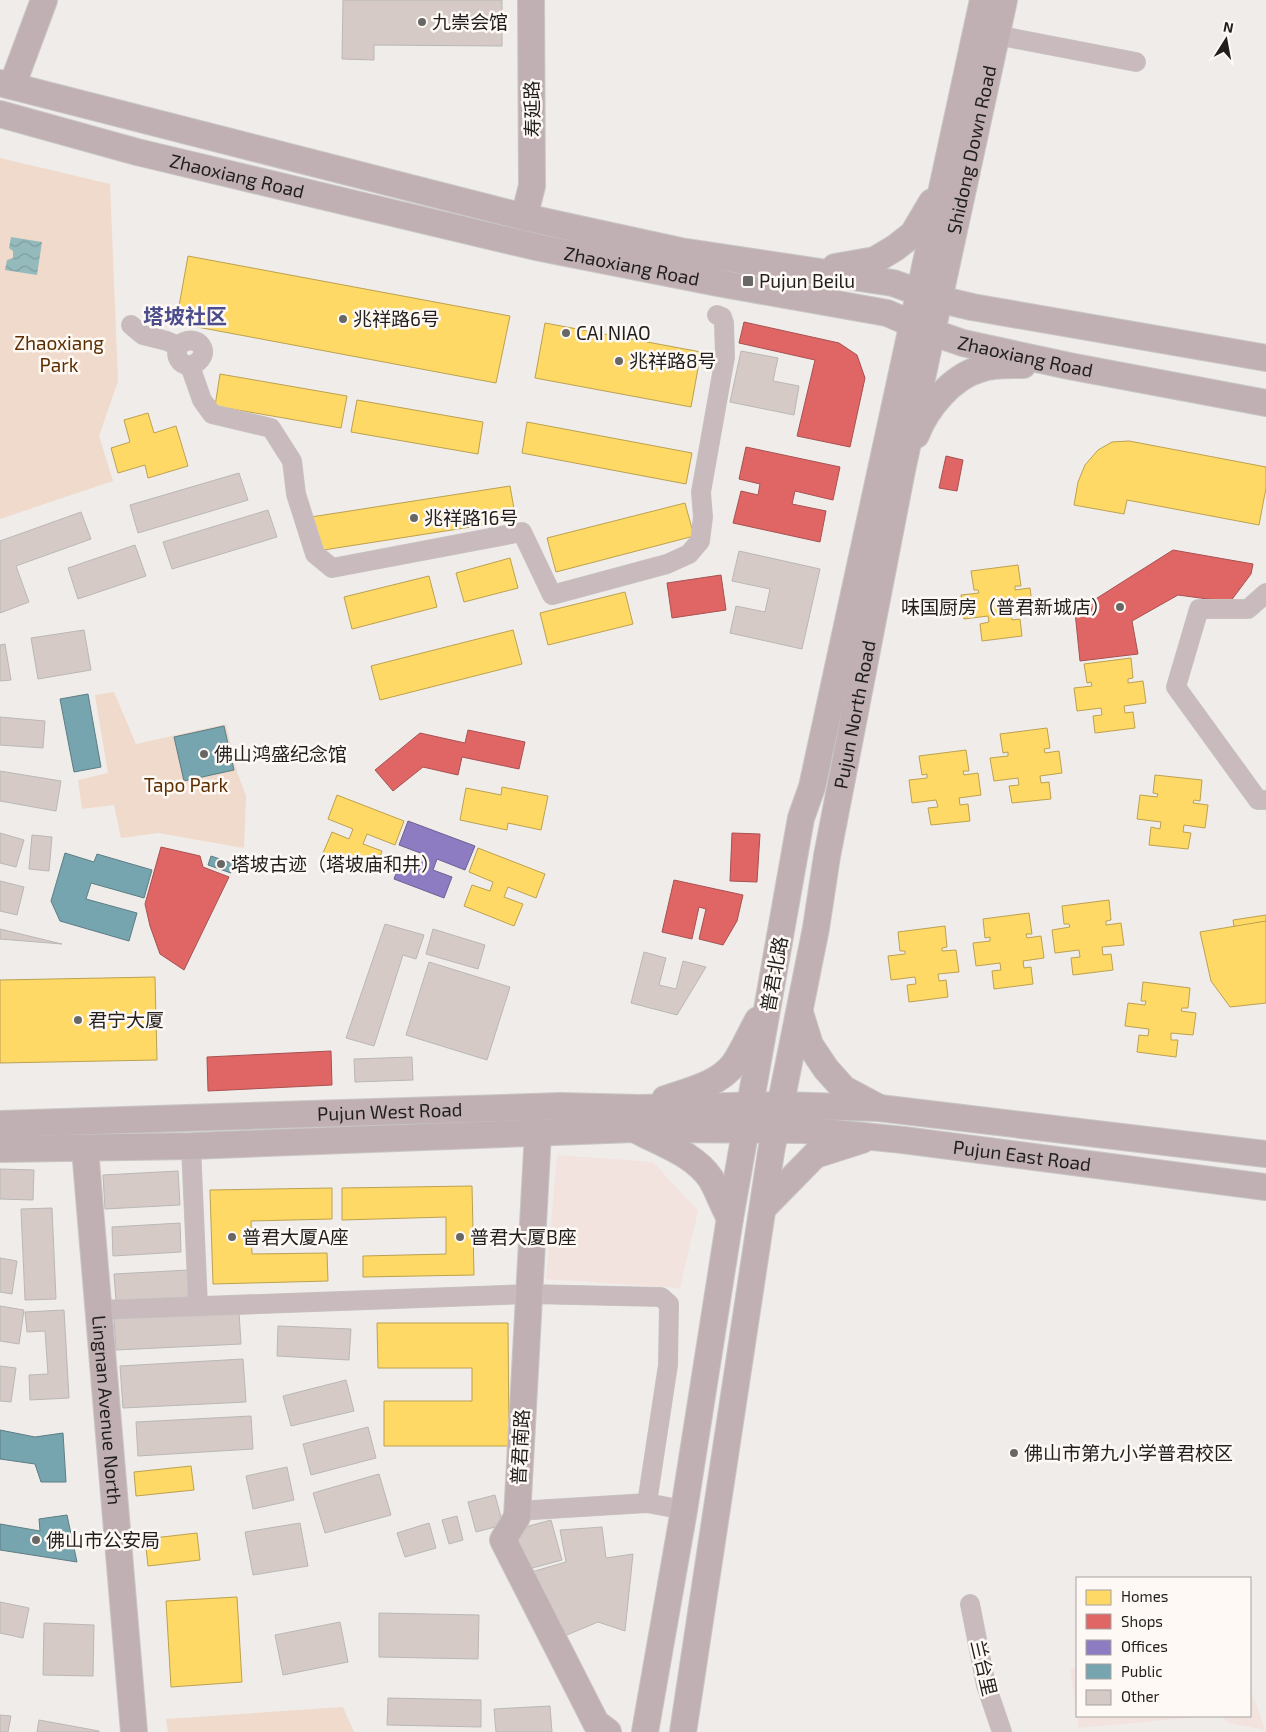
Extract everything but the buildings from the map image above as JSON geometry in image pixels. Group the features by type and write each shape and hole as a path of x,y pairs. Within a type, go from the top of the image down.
{"main road":[{"path":"6,84 44,0"},
{"name":"寿延路","path":"524,217 532,186 532,0"},
{"name":"Shidong Down Road","path":"929,295 947,168 983,0"},
{"name":"Shidong Down Road","path":"929,295 1004,0"},
{"name":"Zhaoxiang Road","path":"6,84 524,217 680,251 894,282 929,295 972,307 1266,358"},
{"name":"Zhaoxiang Road","path":"0,114 137,152 536,247 718,283 886,313 963,343 1069,366 1266,402"},
{"path":"792,268 840,266 875,260 895,248 913,234 929,208 947,168"},
{"name":"Pujun North Road","path":"770,997 801,818 812,787 929,295"},
{"name":"Pujun North Road","path":"776,1130 816,928 835,812 902,470 922,328"},
{"path":"902,470 919,426 936,402 959,378 980,368 1003,365 1069,366"},
{"path":"730,1218 711,1180 699,1165 637,1118 721,1076 733,1065 770,997"},
{"name":"普君北路","path":"746,1130 770,997"},
{"path":"800,1012 810,1045 826,1069 844,1089 879,1108"},
{"name":"Pujun West Road","path":"0,1149 191,1146 538,1132 750,1105 780,1105"},
{"name":"Pujun East Road","path":"780,1105 879,1108 1266,1154"},
{"name":"Pujun West Road","path":"0,1124 561,1106 637,1118 746,1130 776,1130"},
{"path":"645,1732 684,1510 730,1218 746,1130"},
{"path":"683,1732 776,1130"},
{"name":"Pujun East Road","path":"776,1130 804,1130 874,1136 1266,1187"},
{"name":"普君南路","path":"538,1132 517,1516 503,1540 596,1723 608,1732"},
{"path":"763,1208 815,1155 874,1136"},
{"name":"Lingnan Avenue North","path":"85,1149 134,1732"}],"street":[{"path":"996,35 1136,62"},
{"path":"132,324 143,335 178,346 176,353 178,360 184,365 190,366 202,400 212,414 271,428 292,461 296,494 315,554 332,568 522,532 552,595 667,564 689,554 700,541 703,517 700,492 725,357 724,323 722,317 717,315"},
{"path":"1266,593 1248,609 1199,609 1176,687 1258,800 1266,800"},
{"path":"191,1146 198,1305"},
{"path":"98,1310 528,1294 660,1297 669,1304 668,1365 647,1504"},
{"path":"517,1511 647,1504 684,1510"},
{"name":"兰台里","path":"970,1604 986,1685 1002,1732"}],"shaded area":[{"path":"557,1155 653,1162 698,1211 680,1288 546,1279"},
{"path":"1076,1668 1076,1708 1070,1669"},
{"path":"1251,1692 1265,1730 1229,1723 1223,1717 1251,1717"},
{"path":"1077,1717 1198,1717 1079,1728"}],"green space":[{"name":"Zhaoxiang Park","path":"0,158 110,184 118,381 99,436 113,481 0,519"},
{"name":"Tapo Park","path":"114,692 136,744 226,724 237,772 246,796 244,848 158,833 121,838 114,805 82,809 78,780 108,773 95,695"},
{"path":"343,1707 354,1732 168,1732 166,1719"}],"water":[{"path":"11,237 42,242 37,275 5,270 7,260 13,258 13,251 9,248"}],"place":[{"name":"九崇会馆","path":"422,22"},
{"name":"Pujun Beilu","path":"748,281"},
{"name":"兆祥路6号","path":"343,319"},
{"name":"CAI NIAO","path":"566,333"},
{"name":"兆祥路8号","path":"619,361"},
{"name":"兆祥路16号","path":"414,518"},
{"name":"味国厨房（普君新城店）","path":"1120,607"},
{"name":"佛山鸿盛纪念馆","path":"204,754"},
{"name":"塔坡古迹（塔坡庙和井）","path":"221,864"},
{"name":"君宁大厦","path":"78,1020"},
{"name":"普君大厦A座","path":"232,1237"},
{"name":"普君大厦B座","path":"460,1237"},
{"name":"佛山市第九小学普君校区","path":"1014,1453"},
{"name":"佛山市公安局","path":"36,1540"}],"district":[{"name":"塔坡社区","path":"185,317"}]}
